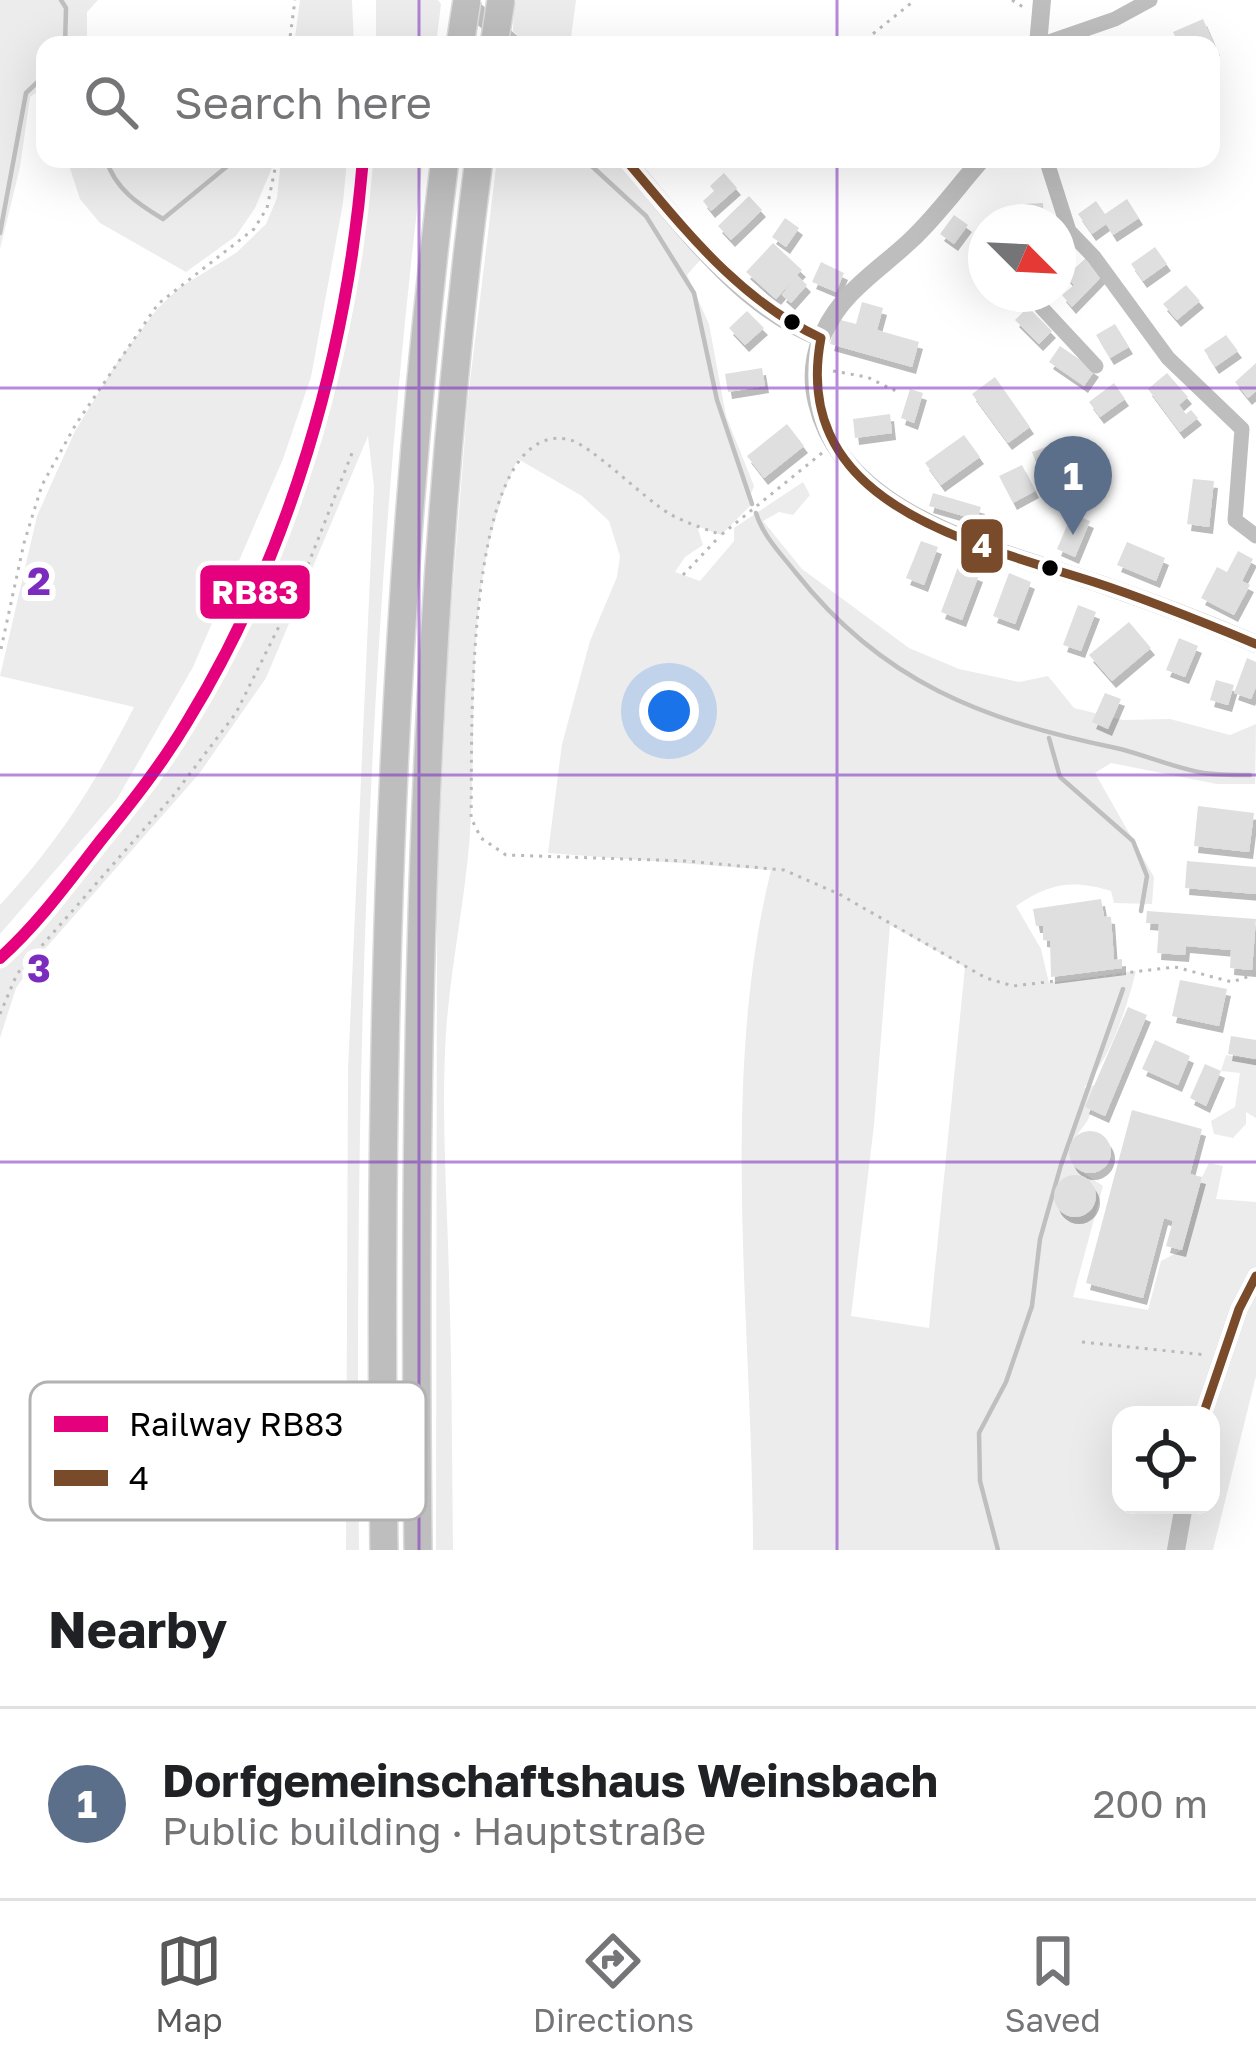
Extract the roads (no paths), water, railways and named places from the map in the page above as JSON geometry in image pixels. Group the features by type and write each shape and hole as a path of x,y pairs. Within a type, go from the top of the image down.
{"highway":[{"path":"461,36 465,0"},
{"path":"495,36 501,0"},
{"path":"384,1382 384,1045 391,782 410,476 445,168"},
{"path":"418,1382 418,1044 425,785 445,477 478,168"}],"street":[{"path":"465,0 504,36"},
{"path":"1040,36 1042,0"},
{"path":"1065,36 1115,19 1150,0"},
{"path":"632,168 688,238 790,326 821,338"},
{"path":"974,168 908,243 859,282 836,309 821,338 814,367 821,421 832,444 848,468 871,488 947,530 1256,644"},
{"path":"1049,168 1060,204"},
{"path":"1076,238 1168,358 1242,429 1233,505 1235,520 1256,536"},
{"path":"1046,312 1096,366"},
{"path":"1206,1406 1256,1276"},
{"path":"1176,1550 1182,1514"}],"waterway":[{"path":"61,0 66,8 65,36"},
{"path":"0,233 26,93 36,84"},
{"path":"109,168 121,187 163,219 225,168"},
{"path":"594,168 646,216 694,293 717,400 752,504"},
{"path":"756,513 773,544 829,611 864,643 939,691 1022,724 1182,768 1250,775"},
{"path":"1049,738 1060,777 1133,841 1147,876 1141,911"},
{"path":"998,1550 980,1481 979,1433 1006,1382 1032,1306 1040,1239 1061,1165 1123,989"}],"rail line":[{"name":"RB83","path":"0,958 53,901 157,768 223,658 256,591 308,451 327,379 343,306 362,168"}],"place":[{"name":"Dorfgemeinschaftshaus Weinsbach","path":"1073,535"}]}
